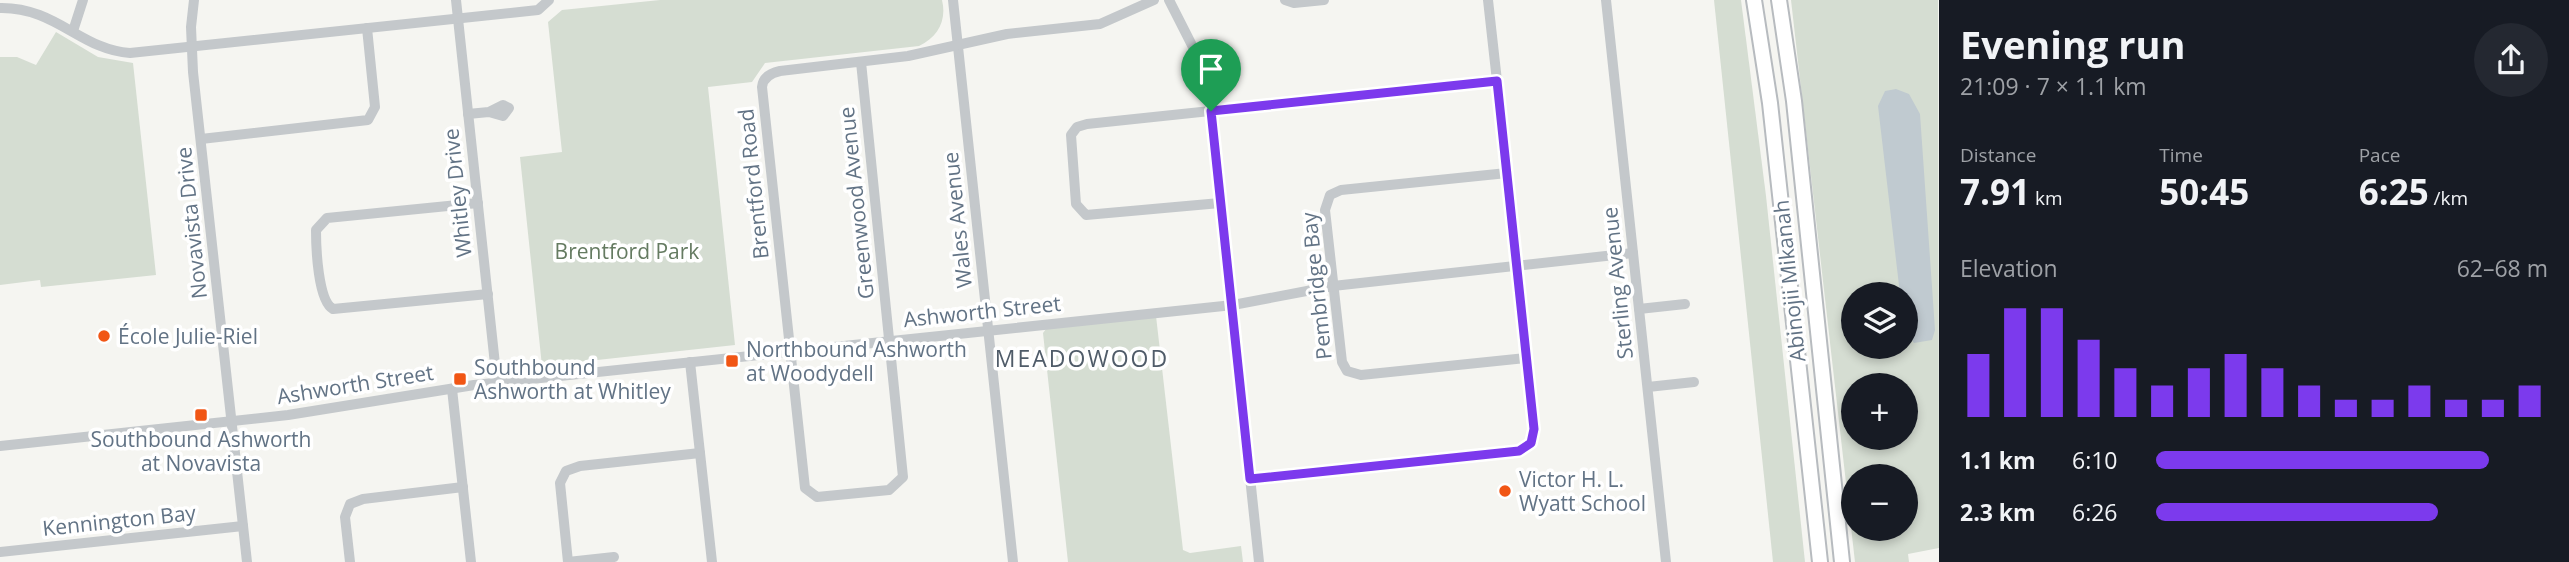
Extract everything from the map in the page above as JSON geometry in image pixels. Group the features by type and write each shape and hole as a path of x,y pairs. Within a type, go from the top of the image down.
{"main road":[{"name":"Abinojii Mikanah","path":"1754,0 1770,103 1820,562"},
{"name":"Abinojii Mikanah","path":"1779,0 1794,101 1842,562"}],"street":[{"path":"73,31 83,0"},
{"name":"Novavista Drive","path":"194,0 192,47 247,562"},
{"name":"Whitley Drive","path":"456,0 497,383"},
{"path":"0,8 38,12 96,44 122,52 538,10 549,0"},
{"name":"Wales Avenue","path":"953,0 1013,562"},
{"name":"Brentford Road","path":"790,351 763,83 773,72 908,56 958,43 1108,22 1154,0"},
{"path":"1169,0 1201,63 1211,111 1259,562"},
{"path":"1285,0 1294,3 1324,0"},
{"path":"1250,479 1523,450 1534,435 1488,0"},
{"name":"Sterling Avenue","path":"1606,0 1666,562"},
{"path":"201,139 368,120 375,107 367,28"},
{"name":"Greenwood Avenue","path":"790,351 805,488 817,497 895,488 903,478 861,62"},
{"path":"1220,203 1086,215 1076,204 1069,144 1071,135 1082,125 1497,81"},
{"path":"468,114 489,112"},
{"name":"Pembridge Bay","path":"1507,173 1334,192 1325,205 1333,286 1342,362 1351,374 1526,358"},
{"path":"478,203 327,218 316,230 319,265 323,297 333,309 488,294"},
{"name":"Ashworth Street","path":"0,446 232,421 497,383 1231,305 1333,286 1633,253"},
{"path":"1639,310 1685,304"},
{"path":"690,362 712,562"},
{"path":"1648,387 1694,382"},
{"path":"452,389 471,562"},
{"path":"614,557 568,562 560,483 566,471 580,466 700,453"},
{"path":"350,562 345,517 347,508 353,502 463,487"},
{"name":"Kennington Bay","path":"0,552 243,526"}],"green space":[{"name":"Brentford Park","path":"660,0 942,0 943,14 936,33 919,46 765,63 752,82 708,87 735,345 542,366 520,157 562,152 548,22 562,10"},
{"path":"1714,0 1741,0 1766,196 1805,562 1773,562"},
{"path":"1791,0 1938,0 1939,548 1908,554 1909,562 1855,562 1853,541 1918,541 1918,464 1844,464 1842,450 1918,450 1918,373 1841,373 1841,439"},
{"path":"56,32 98,57 133,63 156,275 41,287 40,280 0,285 0,57 17,57 36,65"},
{"path":"1156,316 1183,550 1190,553 1241,546 1243,562 1068,562 1043,333 1046,329"}],"shaded area":[{"path":"1896,89 1909,94 1920,114 1935,330 1932,340 1918,342 1918,282 1899,282 1878,106 1885,91"}],"place":[{"name":"École Julie-Riel","path":"104,336"},
{"name":"Northbound Ashworth at Woodydell","path":"732,361"},
{"name":"Southbound Ashworth at Whitley","path":"460,379"},
{"name":"Southbound Ashworth at Novavista","path":"201,415"},
{"name":"Victor H. L. Wyatt School","path":"1505,491"}],"district":[{"name":"MEADOWOOD","path":"1082,358"}],"route":[{"path":"1497,81 1534,429 1533,439 1528,447 1519,451 1250,479 1211,111 1497,81"}]}
